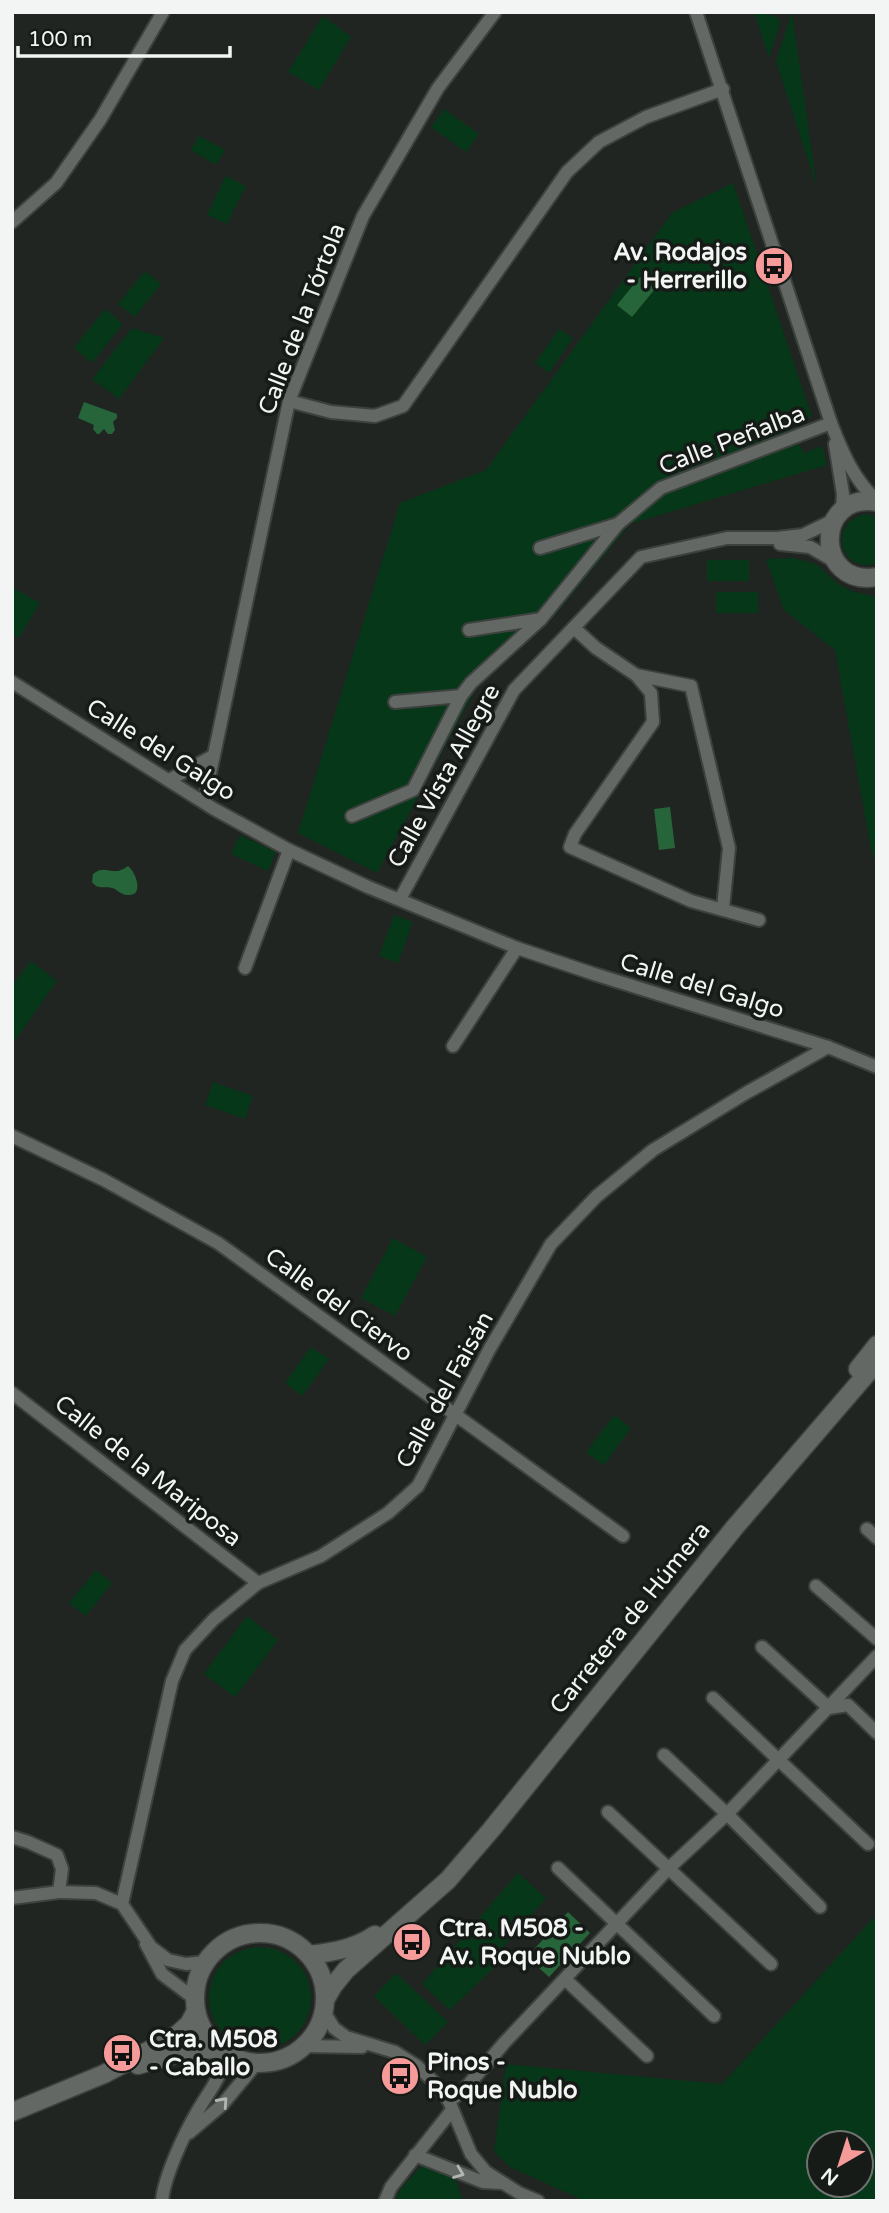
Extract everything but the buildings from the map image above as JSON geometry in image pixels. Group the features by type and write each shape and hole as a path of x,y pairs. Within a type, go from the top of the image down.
{"main road":[{"path":"875,579 852,575 836,562 831,554 829,539 838,515 852,504 862,501 877,502"},
{"path":"735,1527 877,1345"},
{"name":"Carretera de Húmera","path":"422,1903 448,1880 491,1830 735,1527 877,1362"},
{"path":"309,1955 340,1951 362,1943 422,1903"},
{"path":"196,2005 208,2037 222,2050 243,2061 256,2064 289,2056 304,2046 316,2032 333,1986 346,1970 422,1903"},
{"path":"12,2112 104,2074 178,2034 189,2024 196,2005 197,1981 206,1962 233,1939 251,1934 270,1934 289,1940 309,1955 321,1975 325,2006"},
{"path":"104,2074 176,2054 222,2050"}],"street":[{"path":"12,222 56,183 100,120 163,12"},
{"name":"Calle de la Tórtola","path":"204,802 289,401 363,216 438,88 495,12"},
{"path":"696,12 831,424 842,481 838,515"},
{"path":"289,401 331,412 375,416 404,406 567,172 599,142 646,117 723,89"},
{"path":"831,424 854,473 877,502"},
{"name":"Calle Peñalba","path":"352,816 413,790 461,696 471,683 541,618 618,524 661,488 831,424"},
{"name":"Calle Vista Allegre","path":"400,899 514,690 640,557 727,538 803,535 838,515"},
{"name":"Calle Peñalba","path":"540,548 618,524"},
{"name":"Calle Vista Allegre","path":"727,538 810,547 836,562"},
{"path":"469,630 541,618"},
{"path":"574,628 596,648 636,675 652,693 653,722 575,835 570,847 691,901 759,920"},
{"path":"636,675 691,686 729,848 723,908"},
{"name":"Calle del Galgo","path":"12,682 204,802 289,850 368,887 517,948 828,1047 876,1065"},
{"path":"395,702 461,696"},
{"path":"169,780 213,756"},
{"path":"244,968 289,850"},
{"path":"453,1046 517,948"},
{"name":"Calle del Faisán","path":"122,1904 172,1681 185,1650 214,1619 258,1583 321,1556 388,1513 418,1486 489,1350 551,1244 597,1196 653,1150 828,1047"},
{"name":"Calle del Ciervo","path":"12,1136 104,1180 218,1243 623,1536"},
{"name":"Calle de la Mariposa","path":"12,1393 258,1583"},
{"path":"816,1586 877,1639"},
{"path":"762,1647 829,1708"},
{"path":"385,2201 391,2187 450,2106 505,2042 669,1868 727,1814 877,1656"},
{"path":"713,1698 868,1844"},
{"path":"829,1708 848,1705 877,1733"},
{"path":"664,1755 820,1907"},
{"path":"608,1812 771,1964"},
{"path":"12,1837 57,1855 62,1870 59,1892"},
{"path":"558,1868 714,2016"},
{"path":"12,1898 59,1892 96,1893 122,1904 162,1974 196,2005"},
{"path":"141,1934 151,1947 168,1960 186,1964 206,1962"},
{"path":"566,1980 647,2056"},
{"path":"325,2006 334,2028 346,2037 395,2053 417,2066 434,2082 450,2106 471,2154 486,2172 538,2201"},
{"path":"304,2046 376,2047"},
{"path":"162,2201 178,2150 199,2108 222,2072 222,2050"},
{"path":"186,2136 222,2105 256,2064"},
{"path":"415,2155 483,2182 504,2183"}],"shaded area":[{"path":"754,12 778,18 780,24 769,58"},
{"path":"792,12 817,188 776,61"},
{"path":"323,16 351,37 319,90 288,72"},
{"path":"444,109 479,134 466,152 431,127"},
{"path":"199,136 225,150 216,165 191,150"},
{"path":"226,176 246,186 227,224 207,215"},
{"path":"733,183 812,417 791,420 795,439 804,453 822,446 827,465 630,524 556,614 479,683 377,873 298,833 400,503 486,470 672,213"},
{"path":"145,271 161,284 135,317 118,304"},
{"path":"640,277 655,289 632,317 617,305"},
{"path":"105,309 123,324 92,363 74,348"},
{"path":"132,328 164,338 119,399 92,379"},
{"path":"559,329 573,338 549,373 535,363"},
{"path":"84,402 117,414 112,434 108,434 104,429 97,434 93,429 94,425 78,418"},
{"path":"867,514 877,517 877,563 865,565 854,562 847,555 842,536 846,526 854,519"},
{"path":"793,558 816,564 837,583 851,591 877,597 877,868 871,849 835,650 784,610 766,559"},
{"path":"707,560 749,560 749,581 707,581"},
{"path":"12,587 40,603 19,638 12,634"},
{"path":"716,592 758,592 758,613 716,613"},
{"path":"670,807 675,848 659,850 654,809"},
{"path":"240,835 276,852 268,871 231,854"},
{"path":"128,866 134,873 137,884 133,895 99,887 92,882 93,874 97,872 118,871"},
{"path":"394,915 413,922 398,963 379,956"},
{"path":"31,961 57,981 14,1042 12,986"},
{"path":"213,1082 253,1096 245,1119 205,1105"},
{"path":"393,1238 427,1257 395,1316 361,1298"},
{"path":"311,1347 329,1359 302,1396 285,1383"},
{"path":"614,1415 631,1428 604,1465 586,1453"},
{"path":"96,1570 112,1583 86,1616 69,1603"},
{"path":"247,1616 278,1640 235,1697 204,1674"},
{"path":"518,1873 546,1898 497,1954 503,1959 450,2010 422,1984"},
{"path":"568,1912 590,1933 549,1977 527,1957"},
{"path":"877,1914 877,2201 585,2201 510,2167 494,2152 506,2064 722,2084"},
{"path":"260,1947 280,1951 296,1962 307,1978 311,1998 307,2018 296,2034 280,2045 260,2049 240,2045 224,2034 213,2018 209,1998 213,1978 224,1962 240,1951"},
{"path":"396,1973 448,2022 425,2045 374,1996"},
{"path":"422,2165 455,2178 463,2201 395,2201 399,2191"}],"place":[{"name":"Av. Rodajos - Herrerillo","path":"774,266"},
{"name":"Ctra. M508 - Av. Roque Nublo","path":"412,1942"},
{"name":"Ctra. M508 - Caballo","path":"122,2053"},
{"name":"Pinos - Roque Nublo","path":"400,2076"}]}
